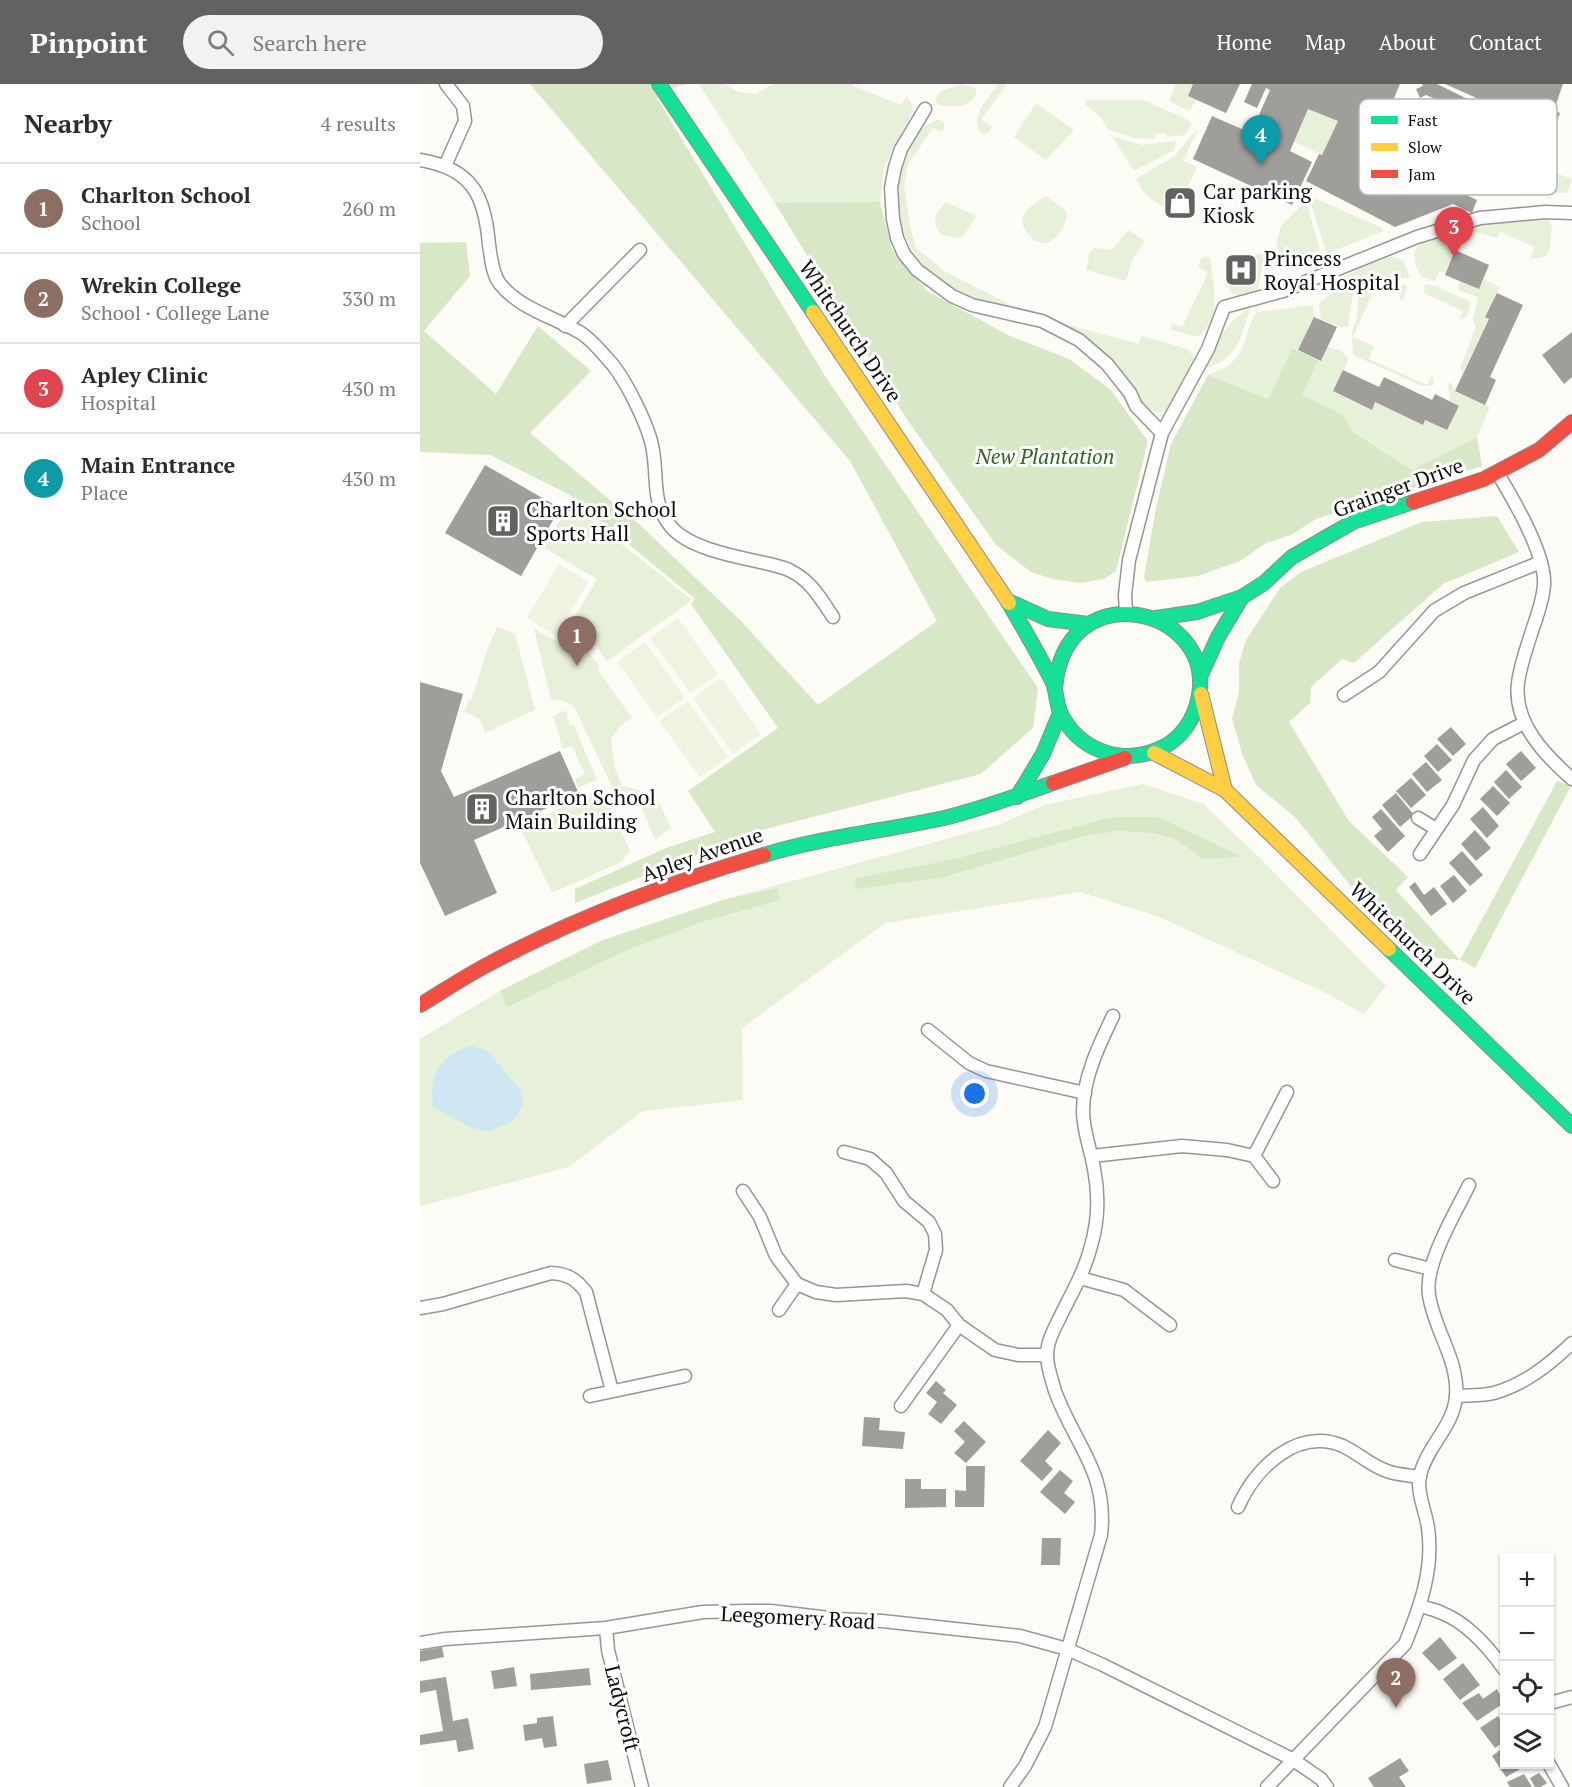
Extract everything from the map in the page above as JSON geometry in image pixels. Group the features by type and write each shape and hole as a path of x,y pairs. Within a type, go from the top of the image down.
{"main road":[{"name":"Whitchurch Drive","path":"659,84 1008,601 1037,651 1055,689 1060,712 1071,730 1086,745 1105,754 1125,758 1154,753 1169,745 1186,728 1197,706 1200,683"},
{"name":"Grainger Drive","path":"1156,618 1197,612 1242,597 1264,583 1292,557 1353,522 1484,478 1539,450 1572,422"},
{"name":"Grainger Drive","path":"1200,683 1218,637 1242,597"},
{"name":"Whitchurch Drive","path":"1008,601 1048,619 1088,624"},
{"name":"Whitchurch Drive","path":"1055,689 1056,670 1063,652 1073,636 1088,624 1106,616 1126,612 1156,618 1178,632 1193,653 1225,790"},
{"path":"1017,797 1043,754 1060,712"},
{"name":"Whitchurch Drive","path":"1154,753 1225,790 1572,1126"},
{"name":"Apley Avenue","path":"420,1005 496,959 596,914 696,876 778,850 963,813 1017,797 1125,758"}],"street":[{"path":"445,166 465,121 463,106 446,84"},
{"path":"925,109 901,149 891,188 893,219 897,238 904,254 917,270 952,296 972,305 1042,321 1079,340 1107,364 1136,406 1162,433"},
{"path":"420,160 445,166 458,173 479,194 486,212 491,261 499,283 517,300 583,334 614,366 646,422 654,451 654,481 661,511 674,530 695,544 790,570 815,589 833,617"},
{"path":"1126,612 1125,595 1129,560 1162,433 1208,349 1224,307 1283,291 1416,237 1480,218 1545,212 1572,213"},
{"path":"565,326 640,250"},
{"path":"1497,472 1517,507 1541,562 1544,584 1518,684 1520,711 1524,723 1542,751 1572,779"},
{"path":"1344,695 1379,672 1434,611 1464,593 1541,562"},
{"path":"1420,854 1453,805 1474,760 1494,739 1524,723"},
{"path":"1418,818 1436,829"},
{"path":"1010,1787 1025,1766 1044,1726 1101,1535 1103,1506 1099,1488 1090,1462 1061,1406 1051,1378 1047,1355 1051,1334 1080,1278 1091,1247 1097,1217 1095,1172 1085,1132 1083,1111 1085,1093 1097,1049 1113,1016"},
{"path":"928,1030 969,1063 986,1071 1085,1093"},
{"path":"1254,1156 1287,1092"},
{"path":"1092,1156 1182,1146 1227,1150 1254,1156 1273,1182"},
{"path":"844,1152 870,1159 886,1173 904,1201 930,1222 935,1234 936,1250 923,1294"},
{"path":"1267,1787 1405,1644 1420,1606 1430,1546 1420,1477 1425,1462 1452,1413 1456,1396 1455,1374 1451,1358 1429,1294 1431,1269 1469,1185"},
{"path":"743,1191 760,1216 776,1256 797,1284 816,1292 836,1295 906,1292 923,1294 947,1311 959,1325 995,1350 1047,1355"},
{"path":"1395,1260 1431,1269"},
{"path":"420,1308 443,1304 551,1273 564,1274 577,1280 586,1292 612,1391"},
{"path":"1080,1278 1124,1290 1170,1325"},
{"path":"778,1310 797,1284"},
{"path":"901,1406 959,1325"},
{"path":"1456,1396 1492,1393 1517,1384 1546,1367 1572,1343"},
{"path":"590,1396 685,1376"},
{"path":"1238,1507 1244,1493 1265,1466 1285,1449 1309,1443 1319,1442 1342,1446 1388,1472 1420,1477"},
{"path":"1420,1606 1443,1613 1464,1627 1500,1664"},
{"name":"Leegomery Road","path":"420,1643 445,1639 606,1628 703,1612 771,1611 1020,1636 1066,1649 1103,1665 1292,1759 1321,1779 1327,1787"},
{"name":"Ladycroft","path":"606,1628 608,1650 642,1787"},
{"path":"1554,1702 1572,1697"},
{"path":"1552,1769 1562,1787"}],"green space":[{"path":"530,84 691,84 678,86 657,98 825,376 1038,688 1033,728 981,774 754,832 575,903 575,889 666,848 715,832 688,791 778,728 691,604 695,599 568,494 490,455 420,452 420,243 466,242 470,276 424,331 496,394 538,326 591,371 530,433 640,525 740,620 818,705 937,621 850,461"},
{"path":"699,84 725,84 738,92 756,94 772,84 854,84 854,86 901,105 907,96 913,111 884,167 880,202 775,203"},
{"path":"962,84 975,88 977,93 970,102 960,106 937,104 936,99 941,91"},
{"path":"997,84 1007,84 981,120 993,126 987,134 981,133 977,120"},
{"path":"1176,84 1193,84 1188,95 1197,99 1189,111 1170,102"},
{"path":"1087,100 1143,100 1188,120 1191,125 1185,135 1167,137 1165,133 1155,134 1155,139 1136,138 1109,130 1100,117 1085,104"},
{"path":"1036,103 1074,130 1046,160 1014,137"},
{"path":"1308,109 1338,121 1322,155 1294,142"},
{"path":"938,119 944,122 944,129 942,132 933,128 908,164 904,185 916,248 946,272 1009,304 1043,318 1139,344 1142,336 1188,349 1193,356 1193,363 1168,409 1158,413 1146,408 1122,373 1094,345 955,291 927,271 912,251 899,221 897,183 901,166 920,129"},
{"path":"1198,129 1183,161 1197,167 1182,198 1178,199 1170,210 1150,198 1136,179 1175,156"},
{"path":"1112,136 1142,145 1176,141 1174,150 1134,171"},
{"path":"1557,173 1572,179 1567,193 1557,193"},
{"path":"1046,196 1066,211 1066,221 1062,230 1047,243 1034,240 1023,224 1023,218 1029,208"},
{"path":"1317,199 1382,228 1383,231 1328,253 1311,203 1311,200"},
{"path":"1306,201 1320,250 1287,266 1276,244 1281,226"},
{"name":"New Plantation","path":"880,202 892,249 927,291 1008,335 1069,359 1110,389 1148,441 1116,571 1104,579 1080,583 1053,579 1031,572 996,545 906,418 775,203"},
{"path":"946,202 976,216 964,235 958,238 942,235 936,227 935,216"},
{"path":"1542,216 1549,221 1552,228 1550,247 1544,257 1530,258 1535,247 1500,232 1497,238 1476,232 1466,237 1457,251 1455,250 1445,273 1439,271 1435,281 1422,277 1417,269 1414,256 1420,243 1479,223"},
{"path":"1128,230 1145,241 1132,260 1126,281 1086,270 1089,254 1094,248 1112,250"},
{"path":"1267,249 1257,291 1244,297 1234,295 1229,289 1226,267 1231,259 1261,254"},
{"path":"1205,256 1210,258 1214,289 1211,320 1198,337 1171,330 1172,324 1182,327 1208,273 1198,267"},
{"path":"1391,256 1403,260 1410,278 1376,278 1344,283 1341,279 1358,269"},
{"path":"1483,279 1500,287 1485,317 1489,319 1462,374 1460,368 1476,327 1473,320 1478,297 1458,290 1460,281 1479,289"},
{"path":"1398,283 1407,286 1403,300 1399,300 1402,290 1390,286 1387,292 1375,287 1353,337 1374,346 1369,359 1427,385 1432,375 1434,385 1422,386 1353,355 1352,332 1357,317 1359,287"},
{"path":"1425,284 1471,302 1467,317 1459,320 1463,311 1424,293"},
{"path":"1347,288 1353,292 1348,327 1340,327 1321,319 1319,303 1332,293"},
{"path":"1313,305 1314,317 1298,350 1292,348 1268,399 1208,375 1228,366 1236,358 1257,312"},
{"path":"1250,308 1237,346 1225,359 1206,368 1227,327"},
{"path":"1328,347 1340,350 1348,358 1333,391 1371,410 1375,402 1422,425 1425,420 1447,430 1459,406 1450,402 1448,383 1451,383 1455,391 1490,407 1477,437 1412,470 1354,431 1342,414 1301,395 1318,360 1322,361"},
{"path":"1292,348 1318,360 1302,395 1342,414 1354,432 1412,470 1477,437 1482,466 1316,519 1291,535 1266,543 1240,561 1198,576 1146,582 1144,577 1156,508 1171,444 1208,375 1268,399"},
{"path":"570,503 692,600 607,661 575,617 597,579 544,548"},
{"path":"1497,516 1519,552 1443,584 1354,663 1342,659 1311,687 1310,703 1289,722 1349,821 1408,877 1396,890 1460,960 1428,957 1371,911 1295,817 1256,785 1243,756 1232,719 1239,692 1239,663 1246,640 1280,588 1301,572 1422,522"},
{"path":"559,564 588,582 556,636 527,618"},
{"path":"678,618 718,674 690,693 650,638"},
{"path":"568,626 600,667 598,670 632,718 620,726 611,739 615,769 622,786 639,790 658,800 671,828 655,840 637,796 620,804 574,706 563,700 551,700 534,629 558,642"},
{"path":"497,627 515,634 535,710 485,733 479,718 465,712 468,700 472,699 487,650"},
{"path":"645,642 685,698 657,717 617,662"},
{"path":"721,678 761,734 733,754 693,698"},
{"path":"688,701 728,757 700,777 659,721"},
{"path":"563,711 567,712 570,725 574,725 597,780 578,788 575,779 585,774 572,746 563,749 553,716"},
{"path":"1557,781 1571,786 1475,968 1460,960"},
{"path":"1143,784 1203,804 1259,857 1386,986 1364,1014 1328,994 1157,916 1080,892 885,923 742,1028 743,1100 643,1111 569,1167 420,1206 420,1039 500,991 603,940 723,900 1001,824 1044,805"},
{"path":"602,789 630,851 621,862 552,893 520,827"},
{"path":"1113,817 1158,817 1242,857 1203,859 1175,839 1154,833 1118,831 1084,836 940,878 856,889 855,878 951,860"},
{"path":"777,888 780,900 701,922 627,950 507,1007 500,991 603,940 723,900"}],"water":[{"path":"471,1046 486,1050 520,1089 523,1103 519,1114 512,1121 489,1132 474,1129 433,1107 432,1085 438,1068 451,1055"}],"building":[{"path":"1193,84 1240,84 1226,113 1188,96"},
{"path":"1252,84 1400,84 1394,99 1359,99 1359,195 1466,195 1477,200 1472,213 1453,204 1395,227 1306,181 1319,154 1322,155 1338,121 1308,109 1290,151 1312,162 1292,205 1193,159 1212,116 1251,133 1270,90 1266,88 1257,108 1244,102"},
{"path":"1422,84 1437,84 1468,99 1436,99 1426,95 1420,98 1416,89 1423,86"},
{"path":"1445,84 1563,84 1557,101 1557,99 1479,99"},
{"path":"1455,250 1489,265 1479,289 1445,275"},
{"path":"1497,293 1523,305 1490,377 1496,380 1485,405 1455,391 1489,319 1485,317"},
{"path":"1314,317 1337,327 1321,361 1298,350"},
{"path":"1572,332 1572,377 1564,384 1542,355"},
{"path":"1343,370 1379,387 1384,377 1432,400 1435,394 1459,406 1447,430 1425,420 1423,425 1375,402 1372,410 1333,391"},
{"name":"Charlton School Sports Hall","path":"485,465 560,508 521,576 445,533"},
{"name":"Charlton School Main Building","path":"420,682 463,694 441,771 454,797 560,751 579,794 474,840 497,893 445,916 420,863"},
{"path":"1451,727 1466,744 1453,756 1437,739"},
{"path":"1437,744 1452,760 1438,772 1424,756"},
{"path":"1521,751 1536,768 1521,781 1506,764"},
{"path":"1426,762 1442,780 1427,792 1412,774"},
{"path":"1506,770 1522,787 1509,799 1494,782"},
{"path":"1411,778 1426,795 1411,808 1396,791"},
{"path":"1493,786 1510,803 1497,816 1480,799"},
{"path":"1396,793 1414,815 1400,827 1382,805"},
{"path":"1483,807 1499,826 1487,838 1470,819"},
{"path":"1381,809 1405,836 1388,852 1374,836 1382,829 1372,817"},
{"path":"1475,830 1491,848 1476,861 1461,844"},
{"path":"1462,851 1483,875 1470,886 1449,863"},
{"path":"1454,875 1467,891 1453,903 1440,886"},
{"path":"1415,882 1424,895 1434,887 1447,904 1431,916 1409,887"},
{"path":"936,1381 946,1390 943,1393 957,1405 941,1424 928,1414 937,1402 926,1393"},
{"path":"864,1417 880,1418 879,1430 905,1432 903,1449 862,1446"},
{"path":"964,1421 986,1442 966,1463 954,1453 965,1442 954,1431"},
{"path":"1048,1430 1061,1443 1045,1461 1053,1469 1042,1481 1020,1461"},
{"path":"966,1466 985,1466 984,1507 955,1507 955,1490 966,1491"},
{"path":"1060,1470 1073,1481 1064,1493 1075,1502 1065,1514 1040,1492"},
{"path":"905,1479 921,1479 921,1489 946,1489 946,1507 905,1508"},
{"path":"1042,1538 1061,1538 1060,1565 1041,1565"},
{"path":"1440,1637 1457,1658 1439,1671 1422,1653"},
{"path":"442,1647 444,1657 420,1662 420,1651"},
{"path":"1463,1663 1480,1685 1460,1700 1443,1679"},
{"path":"514,1667 517,1686 494,1689 491,1671"},
{"path":"589,1668 591,1685 531,1690 530,1674"},
{"path":"446,1677 453,1721 468,1718 474,1749 458,1752 456,1740 420,1745 420,1735 443,1731 436,1690 420,1693 420,1681"},
{"path":"1497,1689 1500,1695 1500,1706 1477,1721 1462,1703 1479,1693 1483,1699"},
{"path":"553,1716 557,1746 544,1748 542,1738 525,1741 523,1725 537,1723 537,1718"},
{"path":"1498,1716 1500,1745 1495,1748 1480,1728"},
{"path":"1500,1750 1500,1768 1492,1756"},
{"path":"1400,1758 1409,1771 1399,1777 1406,1787 1374,1787 1368,1778"},
{"path":"608,1760 612,1780 587,1784 584,1764"},
{"path":"1501,1769 1520,1769 1506,1777"},
{"path":"1539,1773 1547,1783 1541,1787 1535,1787 1530,1778"},
{"path":"1524,1774 1532,1787 1510,1787 1507,1782"}],"traffic: fast":[{"path":"659,84 813,312"},
{"path":"1156,618 1197,612 1242,597 1264,583 1292,557 1353,522 1413,502"},
{"path":"1200,677 1218,637 1242,597"},
{"path":"1008,601 1048,619 1088,624"},
{"path":"1009,603 1053,683 1061,714 1078,737 1102,751 1129,756 1157,750 1173,741 1190,721 1197,704 1199,695 1197,664 1184,640 1162,623 1136,615 1108,616 1083,628 1064,652 1055,689"},
{"path":"1017,797 1043,754 1060,713"},
{"path":"764,855 831,839 944,818 1053,783"},
{"path":"1389,949 1572,1126"}],"traffic: slow":[{"path":"813,312 1009,603"},
{"path":"1201,694 1225,790"},
{"path":"1154,753 1225,790 1389,949"}],"traffic: jam":[{"path":"1413,502 1484,479 1539,450 1572,422"},
{"path":"1053,783 1125,758"},
{"path":"420,1005 487,965 588,917 693,877 764,855"}],"place":[{"name":"Main Entrance","path":"1261,165"},
{"name":"Car parking Kiosk","path":"1180,203"},
{"name":"Apley Clinic","path":"1454,257"},
{"name":"Princess Royal Hospital","path":"1241,270"},
{"name":"Charlton School Sports Hall","path":"503,521"},
{"name":"Charlton School","path":"577,666"},
{"name":"Charlton School Main Building","path":"482,809"},
{"name":"Wrekin College","path":"1396,1708"}]}
